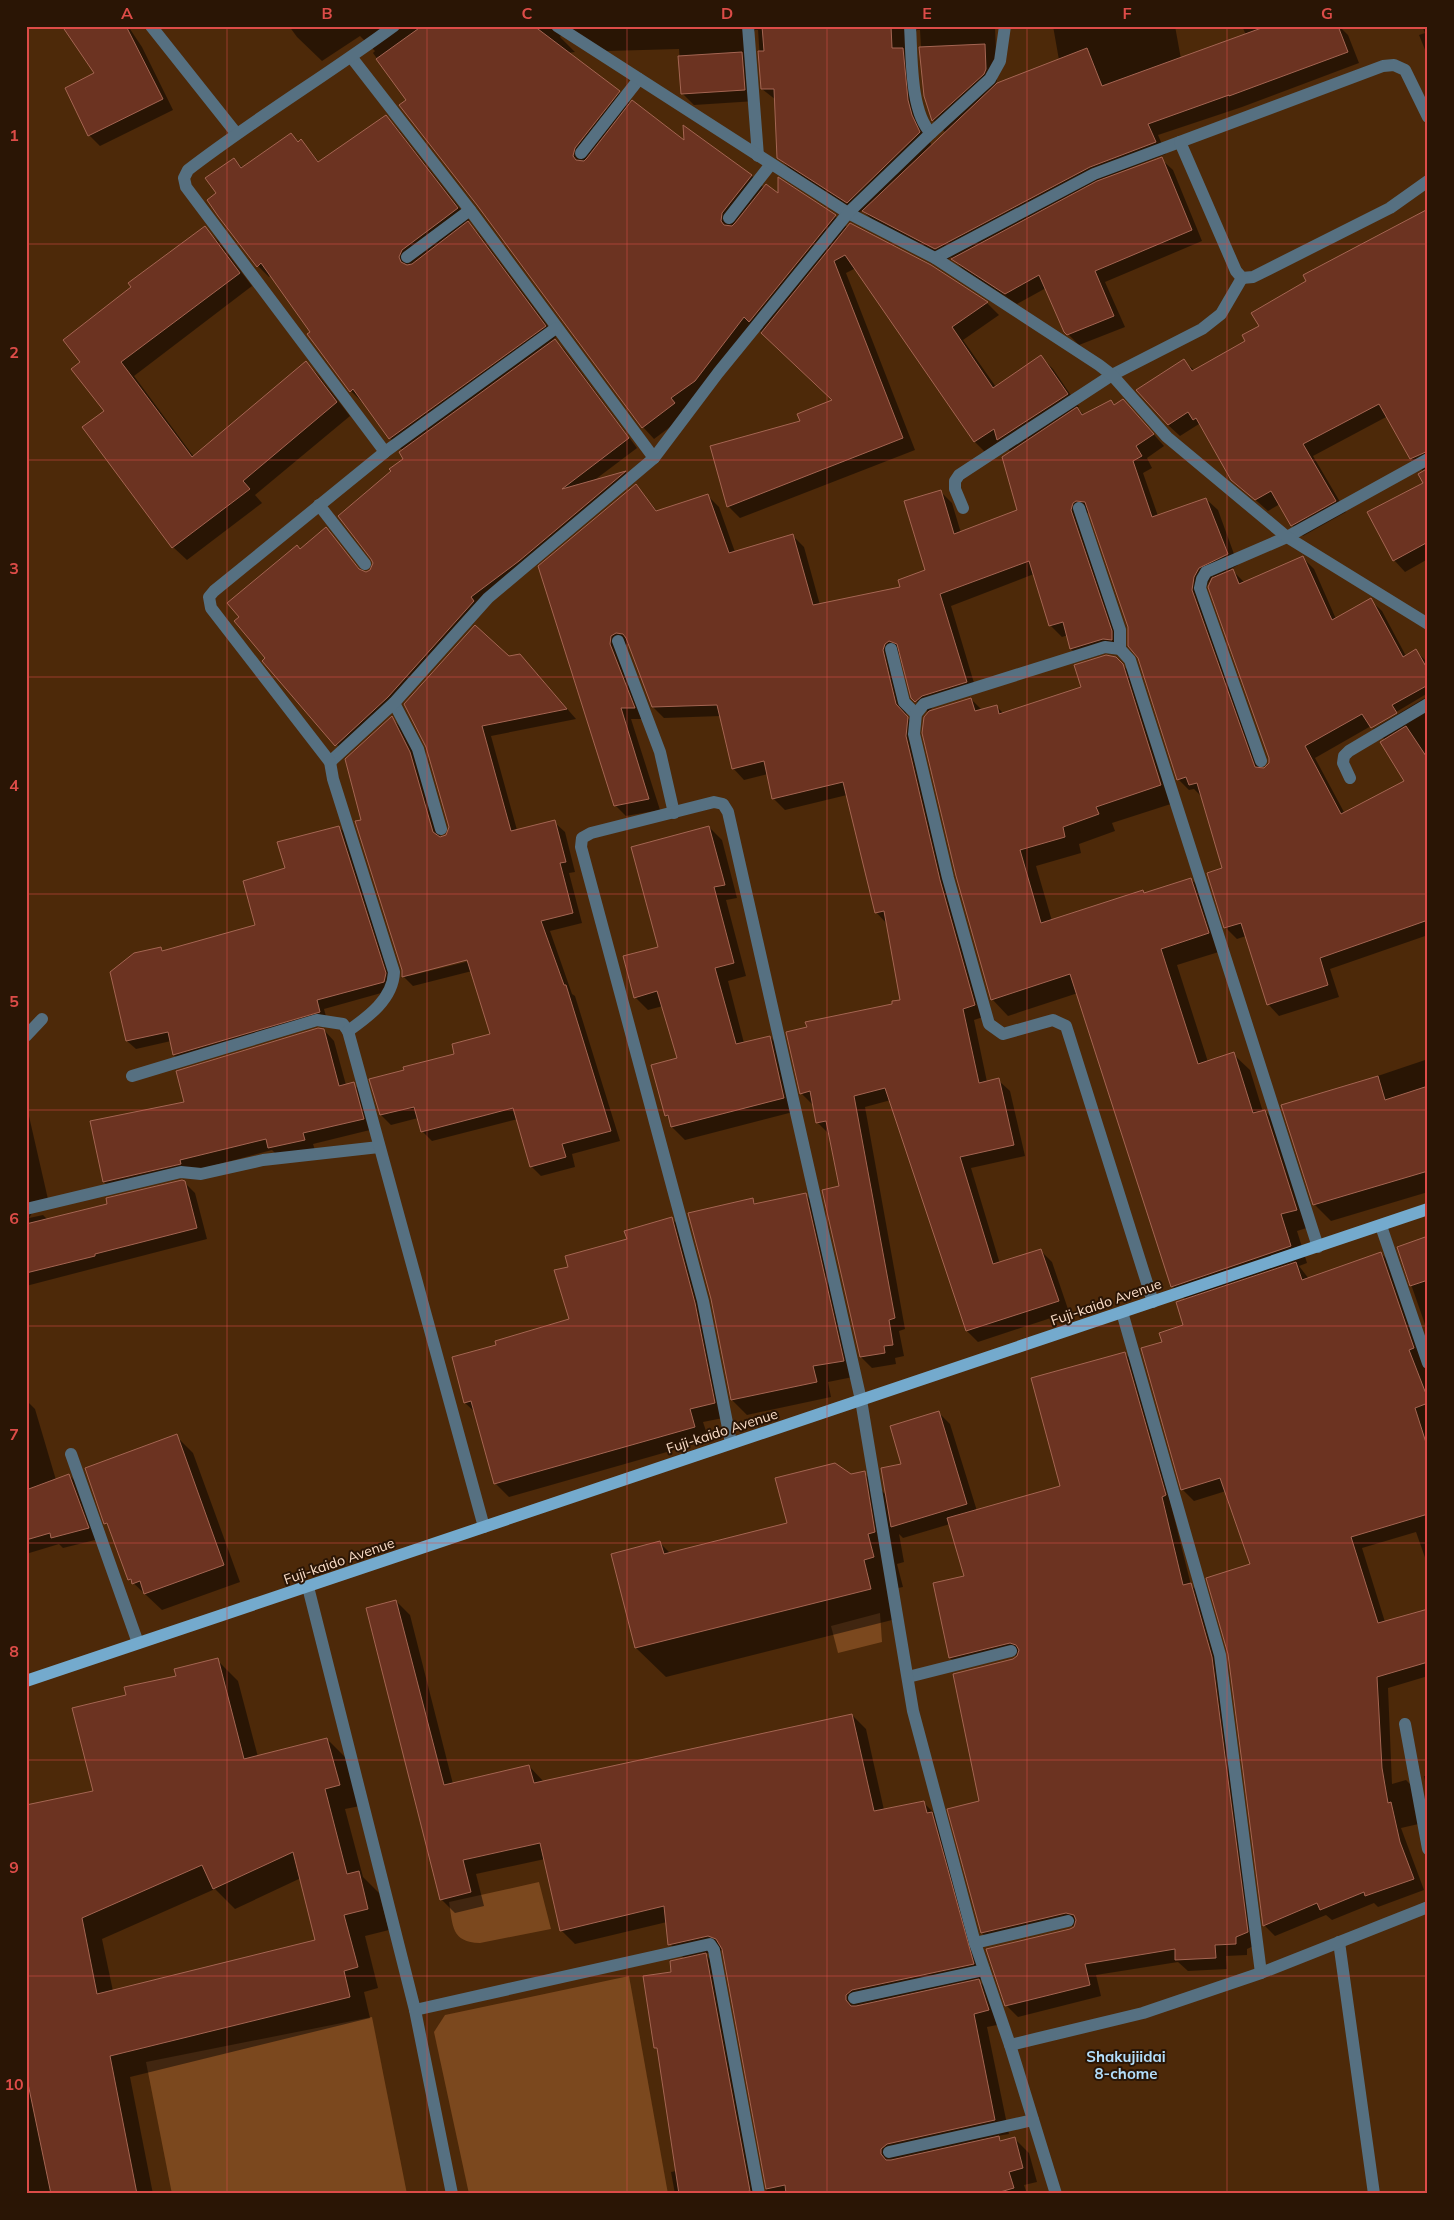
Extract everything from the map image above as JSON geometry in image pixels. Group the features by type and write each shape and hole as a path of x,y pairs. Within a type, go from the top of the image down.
{"main road":[{"name":"Fuji-kaido Avenue","path":"26,1680 1428,1210"}],"street":[{"path":"151,26 236,133"},
{"path":"385,452 186,187 184,178 188,170 236,133 352,58 394,26"},
{"path":"748,26 758,156"},
{"path":"910,26 917,109 924,126 931,133"},
{"path":"330,762 394,704 488,598 654,458 718,373 848,213 990,79 997,70 1005,26"},
{"path":"562,28 848,213 935,258 1112,375 1167,437 1287,537 1428,624"},
{"path":"352,58 470,210 654,458"},
{"path":"935,258 1094,174 1383,66 1394,65 1405,70 1428,117"},
{"path":"581,153 639,79"},
{"path":"1180,142 1236,271 1242,278"},
{"path":"729,218 771,164"},
{"path":"1242,278 1253,277 1390,208 1428,181"},
{"path":"407,256 470,210"},
{"path":"964,508 955,489 955,481 959,475 1112,375 1202,329 1221,314 1242,278"},
{"path":"348,1031 375,1012 391,988 394,972 333,779 330,762 210,608 209,597 318,505 385,452 556,328"},
{"path":"1262,761 1200,588 1202,579 1206,572 1287,537 1428,459"},
{"path":"318,505 365,564"},
{"path":"1079,508 1120,630 1120,649"},
{"path":"618,641 660,752 674,813"},
{"path":"1153,1302 1066,1026 1053,1020 1003,1034 989,1024 948,878 916,744 914,725 916,714 924,704 1105,647 1120,649 1130,660 1318,1247"},
{"path":"891,649 904,702 916,714"},
{"path":"394,704 418,749 441,829"},
{"path":"1350,778 1343,763 1344,756 1349,751 1428,704"},
{"path":"731,1443 703,1301 580,847 582,838 591,833 714,802 723,804 728,812 861,1400 913,1711 974,1943 1010,2045 1056,2194"},
{"path":"26,1036 42,1019"},
{"path":"132,1076 317,1020 343,1024 348,1031 484,1526"},
{"path":"26,1209 181,1172 201,1174 263,1160 379,1147"},
{"path":"1380,1226 1428,1363"},
{"path":"1122,1312 1220,1655 1261,1973"},
{"path":"71,1454 138,1642"},
{"path":"308,1587 415,2010 452,2194"},
{"path":"908,1677 1012,1651"},
{"path":"1405,1724 1428,1848"},
{"path":"1010,2045 1143,2013 1261,1973 1428,1907"},
{"path":"974,1943 1068,1921"},
{"path":"1339,1942 1374,2194"},
{"path":"415,2010 710,1944 714,1950 758,2194"},
{"path":"854,1998 984,1970"},
{"path":"889,2152 1033,2120"}],"shaded area":[{"path":"880,1613 882,1642 838,1653 831,1626"},
{"path":"539,1882 551,1929 480,1943 463,1940 455,1931 449,1902"},
{"path":"629,1976 668,2194 469,2194 434,2032 445,2015"},
{"path":"372,2017 407,2194 172,2194 146,2062"}],"building":[{"path":"62,26 126,26 163,99 88,136 65,88 94,73"},
{"path":"422,26 534,26 620,91 575,148 573,156 576,160 584,161 587,158 632,100 684,140 683,125 752,175 722,213 721,221 724,225 732,226 766,184 778,193 778,177 836,215 749,322 744,317 695,381 671,398 675,403 642,428 477,205 399,105 406,100 376,59"},
{"path":"762,26 891,26 892,48 903,48 908,100 912,115 920,132 847,203 777,158 774,89 761,89 758,51 764,51"},
{"path":"1267,26 1338,26 1348,52 1148,124 1156,142 1090,167 935,249 862,211 997,83 1087,48 1102,86"},
{"path":"985,44 986,69 984,74 932,121 924,96 919,47"},
{"path":"742,52 745,90 681,94 678,56"},
{"path":"386,115 458,208 402,250 399,257 401,262 407,265 412,264 468,221 546,326 389,439 353,389 350,392 307,334 310,332 261,263 257,267 218,216 207,200 216,193 205,178 234,158 241,168 291,133 298,142 301,139 318,162"},
{"path":"1162,157 1192,230 1095,271 1114,316 1067,335 1039,275 1005,294 951,259 1097,181"},
{"path":"1428,209 1428,451 1410,459 1379,404 1303,444 1336,501 1291,526 1271,491 1255,500 1231,480 1196,418 1193,420 1188,412 1168,425 1136,390 1184,359 1192,371 1245,341 1242,335 1259,326 1251,313 1306,281 1303,275"},
{"path":"850,223 931,265 988,302 952,327 993,388 1041,355 1068,394 997,440 994,429 974,442 845,255 834,261 903,438 727,507 710,446 800,421 797,414 832,400 761,333"},
{"path":"205,226 240,273 121,362 192,457 306,361 337,402 243,481 250,489 172,548 82,427 104,411 71,369 80,362 63,340 131,287 128,283"},
{"path":"555,339 629,438 562,489 626,471 519,561 471,597 474,601 388,697 335,746 262,661 265,658 234,621 239,617 227,603 297,545 300,549 326,527 359,569 366,572 370,570 373,563 371,559 338,516 391,471 389,469 403,459 399,452"},
{"path":"1123,399 1154,434 1136,446 1142,456 1133,461 1152,517 1206,498 1228,554 1199,568 1194,577 1192,590 1255,767 1264,768 1269,763 1269,758 1208,587 1212,578 1233,569 1239,584 1303,556 1332,620 1371,598 1403,657 1416,649 1428,670 1428,685 1392,705 1397,713 1371,728 1362,714 1305,746 1341,814 1404,781 1380,742 1406,726 1428,759 1428,920 1320,958 1328,985 1267,1005 1241,923 1224,928 1207,873 1222,868 1197,783 1189,785 1186,777 1177,780 1138,658 1128,646 1128,627 1085,502 1076,501 1073,503 1071,510 1112,631 1112,640 1103,639 1070,649 1063,622 1049,626 1029,561 940,594 967,682 922,696 915,702 911,698 897,644 889,641 885,644 883,650 896,704 908,717 906,736 940,880 975,1005 963,1009 979,1083 999,1078 1014,1145 960,1157 993,1264 1041,1249 1059,1301 966,1331 885,1088 854,1096 895,1318 889,1320 893,1345 884,1346 885,1353 860,1357 822,1190 839,1186 826,1121 816,1123 810,1091 800,1094 786,1032 807,1027 805,1022 892,1004 892,1001 900,1000 884,911 875,913 843,782 772,799 764,761 732,769 717,705 652,707 626,638 623,634 616,633 611,636 610,644 635,708 621,708 649,799 614,806 538,566 636,484 656,511 708,494 729,553 793,534 813,605 900,587 898,580 925,570 904,501 941,490 954,534 1017,510 1002,457 1077,407 1082,415 1111,400 1114,405"},
{"path":"1428,468 1428,542 1393,561 1367,512 1423,483 1418,474"},
{"path":"475,625 509,656 520,654 567,709 482,726 511,831 555,820 566,862 560,863 573,913 541,921 564,985 566,985 611,1131 562,1144 566,1157 530,1167 513,1108 421,1132 414,1107 380,1115 369,1079 404,1070 403,1067 454,1054 452,1044 490,1034 467,960 402,977 402,970 355,821 361,820 345,759 392,716 410,752 433,832 440,837 446,835 449,827 426,747 404,704"},
{"path":"1106,655 1116,657 1123,664 1161,785 1096,807 1099,814 1063,827 1065,837 1020,850 1041,923 1143,890 1144,893 1191,878 1209,933 1161,949 1198,1064 1234,1052 1253,1113 1265,1110 1297,1210 1281,1214 1291,1246 1171,1287 1070,974 991,1000 956,876 922,733 924,717 929,711 971,698 975,711 997,705 999,714 1081,687 1074,665"},
{"path":"339,826 386,973 384,982 317,1000 320,1012 173,1055 168,1032 126,1041 110,972 134,953 161,947 162,951 255,925 243,881 285,868 277,842"},
{"path":"709,826 725,885 714,887 734,963 715,968 736,1044 770,1036 784,1098 671,1127 668,1115 665,1116 651,1065 677,1058 657,991 634,998 623,956 658,947 631,847"},
{"path":"318,1028 324,1029 339,1086 354,1082 364,1119 303,1133 305,1140 268,1148 266,1139 180,1160 181,1164 103,1182 90,1121 184,1102 176,1071"},
{"path":"1378,1076 1385,1100 1428,1086 1428,1171 1313,1205 1281,1105"},
{"path":"182,1180 185,1181 197,1228 26,1273 26,1224 107,1204 106,1198"},
{"path":"806,1193 844,1361 813,1366 817,1382 731,1400 711,1299 688,1213 753,1198 754,1204"},
{"path":"672,1217 695,1303 715,1403 690,1409 695,1427 494,1484 471,1401 464,1403 452,1357 496,1345 495,1341 569,1319 554,1270 568,1267 565,1256 627,1239 624,1231"},
{"path":"1428,1236 1428,1280 1410,1286 1397,1247"},
{"path":"1381,1252 1414,1348 1409,1350 1428,1399 1428,1403 1415,1408 1428,1449 1428,1514 1351,1537 1378,1623 1428,1609 1428,1662 1377,1677 1382,1768 1388,1803 1391,1802 1400,1842 1414,1879 1365,1896 1364,1892 1320,1910 1317,1903 1263,1926 1228,1654 1206,1578 1250,1564 1220,1478 1181,1490 1141,1348 1162,1342 1159,1333 1183,1325 1176,1302 1296,1262 1302,1280"},
{"path":"1125,1352 1166,1495 1162,1497 1183,1585 1191,1583 1212,1657 1248,1932 1236,1937 1236,1944 1215,1945 1216,1958 1175,1960 1175,1949 1085,1964 1090,1985 1005,2006 986,1949 1070,1929 1074,1927 1076,1920 1074,1915 1066,1913 981,1933 947,1809 979,1801 953,1674 1013,1659 1017,1656 1019,1650 1016,1645 1010,1643 949,1658 933,1583 964,1576 947,1518 1060,1486 1031,1378"},
{"path":"939,1411 967,1504 891,1527 881,1468 901,1464 890,1426"},
{"path":"177,1434 224,1565 144,1594 140,1581 132,1584 131,1579 128,1580 107,1523 104,1524 85,1468"},
{"path":"835,1463 851,1474 865,1471 875,1532 868,1534 874,1557 864,1560 871,1589 635,1648 611,1554 660,1541 664,1554 787,1523 775,1478"},
{"path":"69,1474 89,1528 51,1538 50,1533 26,1540 26,1490"},
{"path":"396,1600 444,1785 529,1765 534,1783 852,1714 874,1811 924,1801 927,1813 932,1812 974,1964 852,1990 846,1995 846,2000 851,2006 856,2006 979,1979 989,2010 974,2014 995,2120 887,2144 881,2149 881,2154 886,2160 891,2160 999,2136 1000,2141 1015,2137 1023,2168 1009,2172 1014,2188 993,2194 786,2194 785,2185 766,2189 722,1949 716,1939 708,1936 668,1945 664,1906 560,1931 540,1843 463,1860 471,1892 440,1900 366,1608"},
{"path":"218,1658 244,1759 327,1738 340,1785 325,1789 347,1874 359,1871 368,1909 344,1915 358,1967 344,1971 350,1997 110,2056 137,2194 51,2194 26,2074 26,1805 93,1791 72,1708 126,1695 124,1687 176,1676 174,1669","holes":["293,1852 315,1940 97,1994 82,1918 202,1865 213,1889"]},
{"path":"706,1953 750,2191 735,2194 679,2194 657,2048 654,2048 643,1976 671,1972 670,1961"}],"district":[{"name":"Shakujiidai 8-chome","path":"1126,2064"}]}
